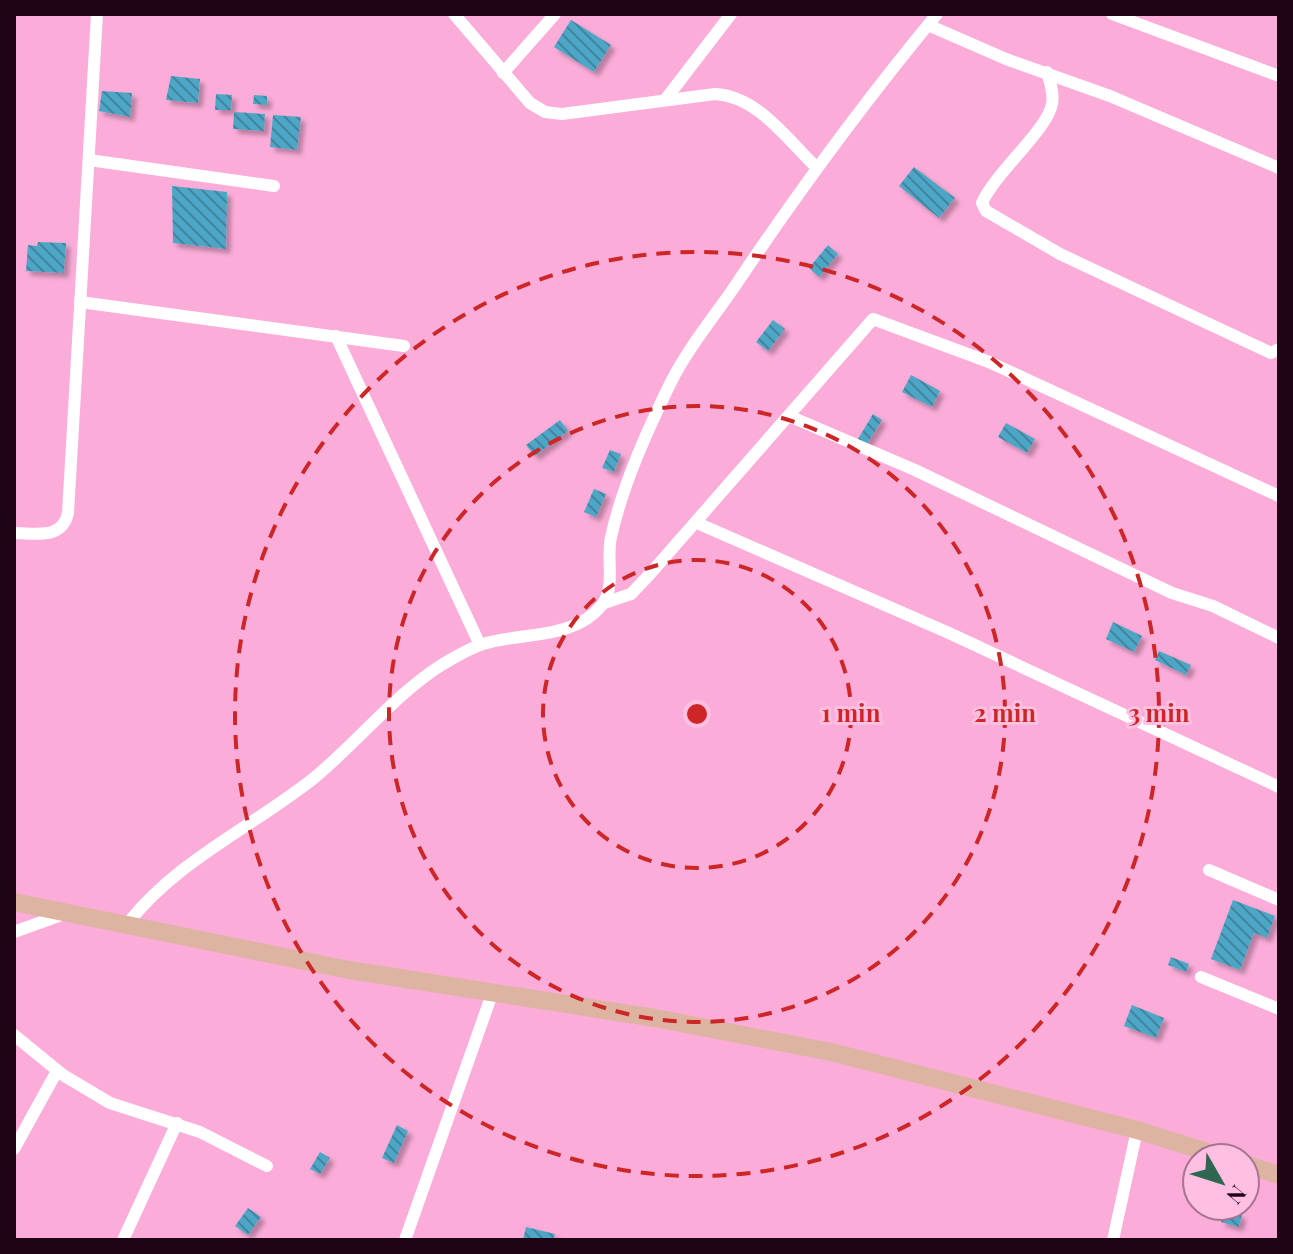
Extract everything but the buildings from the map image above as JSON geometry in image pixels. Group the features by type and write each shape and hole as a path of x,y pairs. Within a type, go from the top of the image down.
{"main road":[{"path":"14,902 349,970 655,1018 831,1052 1181,1144"}],"street":[{"path":"14,533 51,534 66,522 97,14"},
{"path":"454,14 530,103 545,112 562,114 665,100 734,95 750,104 815,166"},
{"path":"503,73 555,14"},
{"path":"665,100 731,14"},
{"path":"604,603 610,579 608,552 620,500 672,379 815,166 937,14"},
{"path":"1112,14 1138,18 1279,76"},
{"path":"928,25 1279,168"},
{"path":"1047,72 1053,92 1050,112 992,184 982,203 986,211 1060,254 1271,353 1279,351"},
{"path":"89,160 274,186"},
{"path":"80,302 404,346"},
{"path":"128,923 150,895 181,868 310,781 345,752 398,697 443,664 480,645 556,632 585,621 604,603 631,594 697,523 869,322 877,319 989,362 1279,496"},
{"path":"336,336 480,645"},
{"path":"789,416 915,470 1172,593 1213,606 1279,638"},
{"path":"697,523 977,645 1279,787"},
{"path":"1209,870 1279,900"},
{"path":"14,932 64,914"},
{"path":"1201,977 1279,1009"},
{"path":"405,1240 492,994"},
{"path":"14,1035 57,1071 110,1103 177,1123 267,1166"},
{"path":"14,1149 57,1071"},
{"path":"123,1240 177,1123"},
{"path":"1113,1240 1137,1130"}]}
